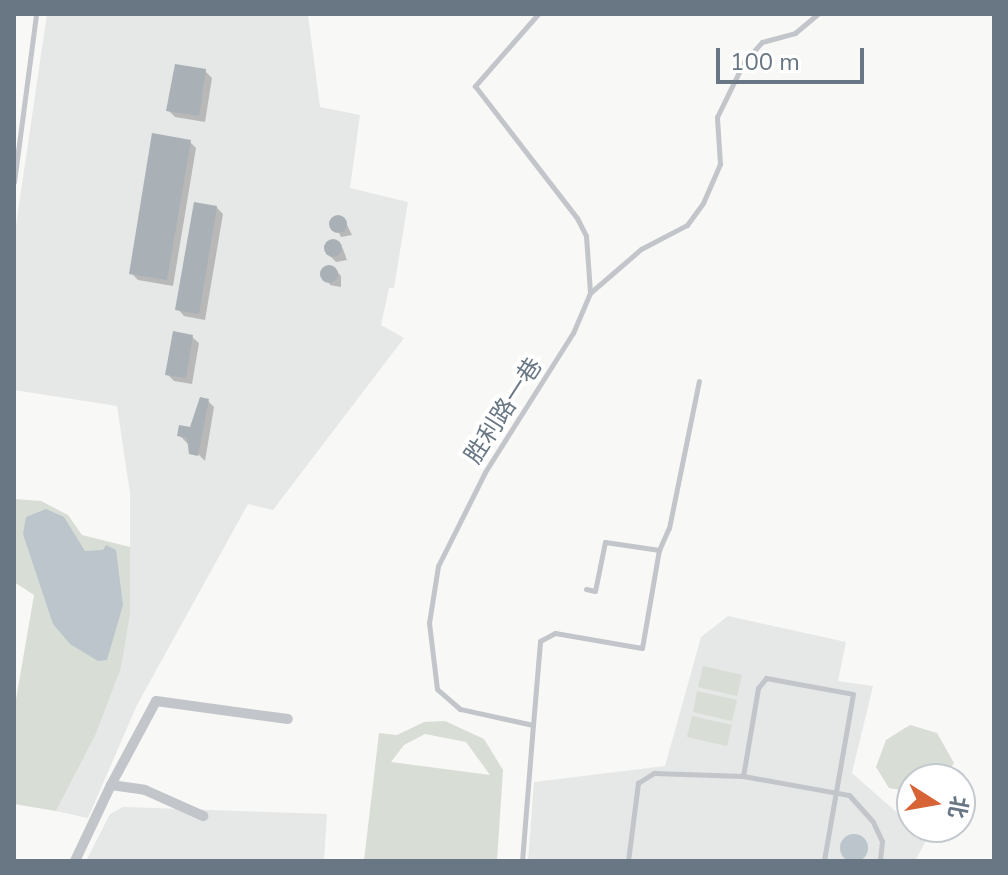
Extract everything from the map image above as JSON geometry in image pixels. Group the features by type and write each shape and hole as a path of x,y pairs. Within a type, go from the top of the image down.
{"street":[{"path":"75,861 156,701 288,719"},
{"path":"111,785 145,790 203,816"}],"lane":[{"path":"14,182 36,14"},
{"path":"538,14 475,86 577,218 586,236 590,293"},
{"name":"胜利路一巷","path":"533,725 460,709 443,699 430,647 432,597 446,544 564,350 590,293 641,249 687,225 703,203 720,164 717,117 728,87 762,42 795,33 818,14"},
{"path":"522,861 540,641 555,633 642,648 659,550 669,528 699,381"},
{"path":"586,589 595,591 605,542 659,550"},
{"path":"743,776 758,688 774,675 853,694 824,861"},
{"path":"628,861 638,783 645,776 743,776 837,792 855,799 873,822 882,841 880,861"}],"shaded area":[{"path":"47,14 308,14 320,107 360,115 350,188 408,202 394,288 389,288 381,325 404,338 273,510 248,504 137,705 88,818 56,811 96,734 121,668 130,615 130,493 117,406 14,390 14,239"},
{"path":"14,499 41,501 68,515 82,535 130,547 130,615 121,668 96,734 56,811 14,804 14,711 34,595 14,582"},
{"path":"46,509 64,517 85,551 103,550 106,545 116,550 123,605 107,660 98,661 70,644 53,624 23,534 26,517"},
{"path":"728,616 846,642 838,681 873,686 852,773 896,812 896,843 925,843 915,861 528,861 534,782 665,766 701,637"},
{"path":"703,666 742,675 737,696 698,687"},
{"path":"697,691 737,700 732,721 693,712"},
{"path":"692,716 732,725 727,746 687,737"},
{"path":"445,721 484,739 503,770 497,861 364,861 379,733 397,735 424,722","holes":["425,734 466,742 490,775 391,762 404,745"]},
{"path":"910,725 937,733 954,763 896,763 896,789 889,788 876,767 886,740"},
{"path":"123,807 327,814 324,861 86,861 110,814"},
{"path":"854,834 864,838 868,848 864,858 854,862 844,858 840,848 844,838"}],"building":[{"path":"175,64 206,69 199,116 166,111"},
{"path":"152,133 191,140 167,280 129,274"},
{"path":"194,202 217,206 199,314 175,310"},
{"path":"334,215 342,215 347,224 345,231 334,233 329,228 329,220"},
{"path":"329,239 337,239 342,248 340,255 329,257 324,252 324,244"},
{"path":"325,265 333,265 338,274 336,281 325,283 320,278 320,270"},
{"path":"173,331 193,335 186,378 165,375"},
{"path":"200,397 209,399 198,456 189,454 187,438 177,436 179,425 190,427"}]}
